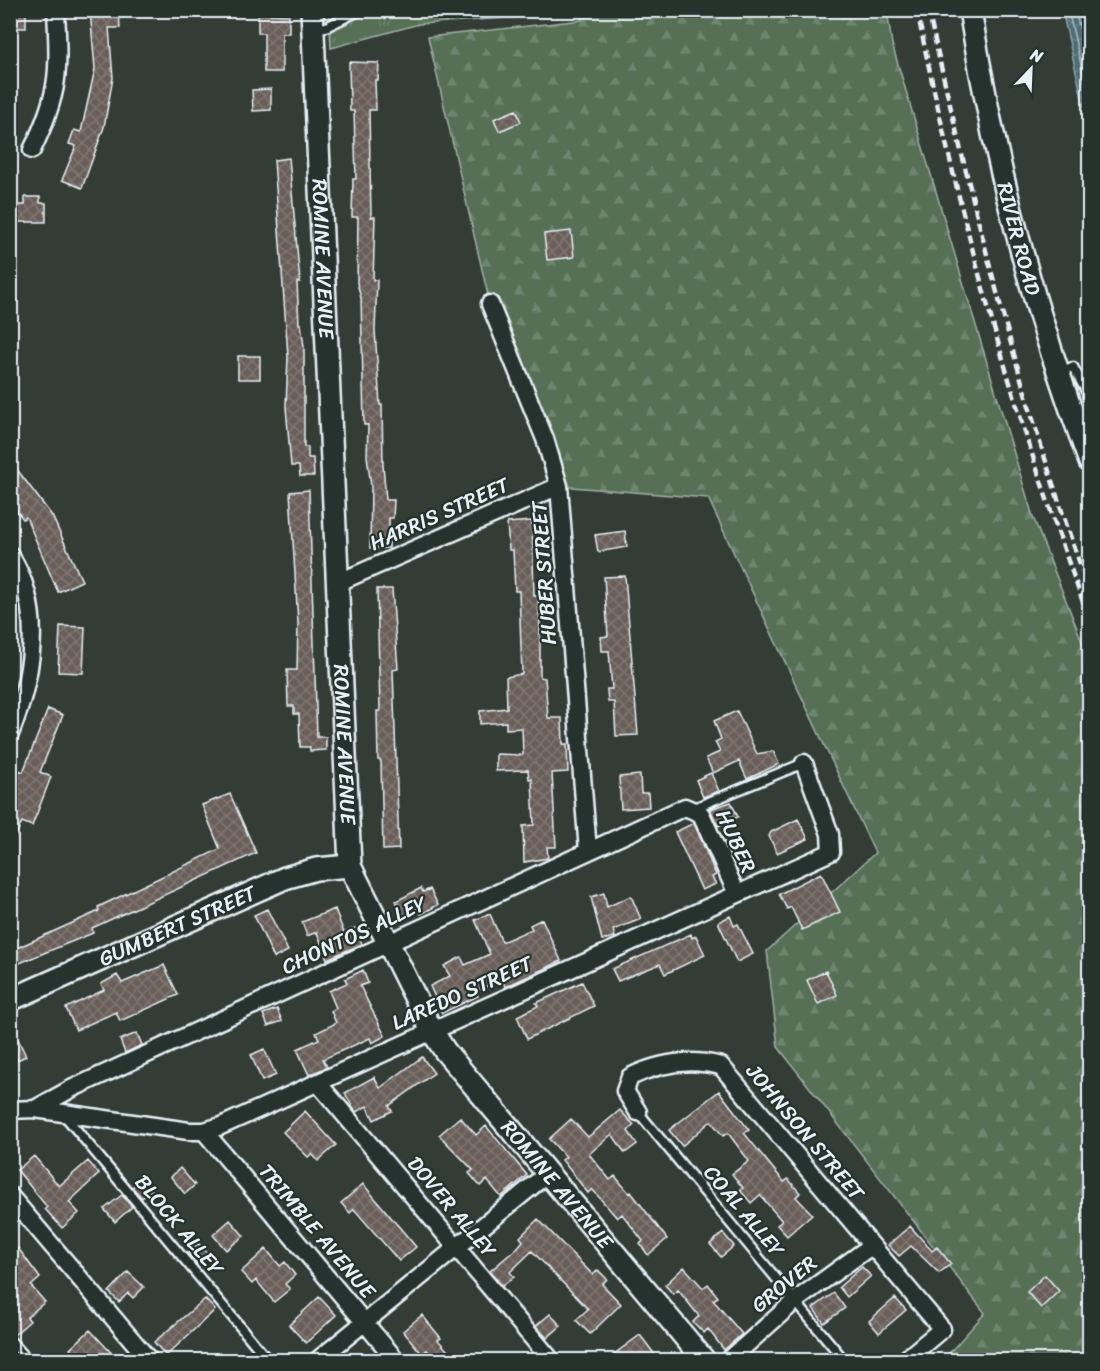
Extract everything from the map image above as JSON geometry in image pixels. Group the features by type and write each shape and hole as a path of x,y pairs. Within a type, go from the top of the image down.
{"street":[{"path":"32,150 50,113 56,91 58,67 56,10"},
{"name":"RIVER ROAD","path":"970,10 983,94 1028,274 1057,371 1089,462"},
{"name":"ROMINE AVENUE","path":"312,19 350,866 432,1031 445,1051 704,1360"},
{"name":"HUBER STREET","path":"490,304 545,439 559,486 588,851"},
{"name":"HARRIS STREET","path":"337,583 559,486"},
{"path":"10,555 17,565 31,607 33,645 27,681 10,734"},
{"name":"LAREDO STREET","path":"204,1131 318,1083 831,852 830,834 804,763"},
{"name":"CHONTOS ALLEY","path":"35,1109 70,1089 588,851 685,807 694,808"},
{"name":"HUBER","path":"694,808 701,814 736,894"},
{"name":"GUMBERT STREET","path":"10,1000 285,878 316,869 350,866"},
{"name":"JOHNSON STREET","path":"638,1112 625,1091 630,1077 644,1070 677,1062 702,1061 721,1066 942,1329 905,1360"},
{"name":"DOVER ALLEY","path":"318,1083 551,1360"},
{"path":"10,1110 35,1109 204,1131"},
{"name":"TRIMBLE AVENUE","path":"204,1131 396,1360"},
{"path":"318,1360 547,1174"},
{"path":"10,1196 149,1360"},
{"name":"GROVER","path":"729,1360 795,1301 871,1246"}],"lane":[{"path":"312,19 326,27 361,10"},
{"path":"1057,371 1073,367 1089,398"},
{"path":"694,808 804,763"},
{"name":"COAL ALLEY","path":"638,1112 844,1360"},
{"name":"BLOCK ALLEY","path":"63,1113 268,1360"},
{"path":"10,1340 28,1360"}],"green space":[{"path":"564,10 565,14 419,24 331,48 329,11"},
{"path":"581,11 887,11 892,44 1033,517 1089,659 1089,1360 943,1360 985,1313 778,1047 767,951 875,853 708,498 559,486 490,304 428,37 582,20"}],"water":[{"path":"1062,11 1089,11 1089,128"}],"building":[{"path":"90,10 119,12 120,28 109,28 113,78 104,127 82,188 62,180 76,146 69,144 74,130 81,132 95,69"},
{"path":"10,13 26,14 26,28 10,28"},
{"path":"258,14 289,15 289,33 282,33 282,72 264,72 264,33 258,33"},
{"path":"349,62 379,63 378,80 375,80 376,110 369,110 371,217 375,217 373,280 377,280 375,330 380,405 382,405 383,465 386,500 394,500 393,518 389,518 389,548 370,548 371,486 367,456 368,425 364,425 361,298 357,283 358,217 352,217 353,179 356,179 354,111 350,111"},
{"path":"271,89 271,110 253,111 252,90"},
{"path":"516,110 521,122 499,131 494,119"},
{"path":"289,158 300,282 297,282 299,324 301,324 304,347 304,447 308,447 308,458 313,458 314,476 300,476 299,466 291,466 286,407 288,356 274,160"},
{"path":"25,197 40,197 40,203 46,203 46,222 12,222 12,205 25,205"},
{"path":"571,231 574,257 547,260 544,234"},
{"path":"238,356 260,356 260,379 238,379"},
{"path":"10,460 52,516 82,581 58,592 26,517 23,519 10,502"},
{"path":"309,490 317,737 326,737 326,750 310,751 310,747 300,747 299,714 294,714 294,706 288,706 287,670 297,670 298,623 290,492"},
{"path":"532,521 534,596 538,596 540,623 540,677 545,678 548,718 562,718 563,744 567,744 568,772 552,773 556,847 547,847 548,858 524,862 523,826 534,825 532,779 529,779 528,770 496,771 496,754 523,755 522,728 506,729 506,722 480,724 480,711 507,708 506,677 522,674 519,591 515,591 513,550 509,550 507,523"},
{"path":"625,531 627,547 598,552 595,535"},
{"path":"625,576 638,735 616,736 614,702 608,702 607,689 612,689 609,651 602,651 601,637 608,636 604,577"},
{"path":"377,589 392,589 398,669 393,670 399,849 383,850 381,761 378,760 377,711 380,711"},
{"path":"60,626 85,627 83,673 58,672"},
{"path":"48,709 63,715 40,772 51,777 32,826 22,822 10,848 10,790 19,770 23,772"},
{"path":"737,711 757,754 773,751 779,764 747,779 739,761 713,773 706,758 720,752 715,742 721,739 714,721"},
{"path":"711,773 719,791 703,797 696,780"},
{"path":"640,775 641,793 648,793 649,807 621,809 619,777"},
{"path":"230,794 256,853 92,928 93,933 10,967 10,951 99,911 98,907 220,849 202,805"},
{"path":"731,802 738,817 718,826 710,809"},
{"path":"798,819 808,839 777,853 769,836 771,832"},
{"path":"694,823 716,875 712,877 716,884 702,890 675,832"},
{"path":"821,873 840,912 802,930 791,907 787,909 779,894"},
{"path":"421,888 423,892 430,889 438,905 421,914 418,908 404,916 396,901"},
{"path":"604,893 607,907 631,896 641,919 613,930 615,937 602,940 591,897"},
{"path":"267,909 288,951 274,958 254,915"},
{"path":"335,909 344,933 355,928 362,944 327,959 317,932 307,936 302,922"},
{"path":"490,914 502,942 532,929 530,925 542,919 561,961 505,987 502,979 476,991 478,996 442,1013 430,986 450,976 444,966 461,957 465,965 490,954 475,920"},
{"path":"730,916 734,926 738,924 753,954 737,962 718,922"},
{"path":"691,934 692,938 696,936 705,955 665,974 660,964 618,981 612,969"},
{"path":"164,965 178,995 120,1021 116,1012 76,1030 66,1008 104,990 101,984 117,975 122,983"},
{"path":"363,970 368,983 360,986 385,1036 372,1043 370,1038 323,1059 327,1067 309,1075 297,1049 319,1039 316,1033 336,1023 331,1011 336,1008 329,991 347,983 345,979"},
{"path":"826,971 837,995 818,1004 807,980"},
{"path":"582,982 594,1006 527,1039 517,1016 538,1006 536,1003"},
{"path":"277,1009 282,1021 268,1026 263,1014"},
{"path":"10,1022 26,1056 10,1063"},
{"path":"137,1033 142,1045 125,1053 120,1040"},
{"path":"264,1049 276,1075 262,1081 251,1055"},
{"path":"422,1057 434,1073 389,1106 392,1111 374,1120 367,1106 356,1112 345,1093 374,1077 380,1088"},
{"path":"719,1091 749,1130 744,1133 784,1182 788,1179 800,1193 796,1197 812,1214 787,1236 777,1225 782,1221 760,1195 751,1203 740,1190 743,1188 732,1174 749,1161 728,1133 723,1136 711,1121 682,1146 669,1130"},
{"path":"620,1110 634,1125 628,1131 637,1144 625,1153 612,1134 589,1154 610,1180 615,1176 629,1193 631,1192 667,1239 648,1255 640,1244 643,1241 622,1214 617,1218 592,1189 588,1193 562,1160 566,1157 549,1139 571,1119 588,1137"},
{"path":"305,1111 336,1145 318,1161 312,1154 308,1157 283,1132"},
{"path":"460,1117 476,1135 486,1126 527,1175 501,1197 487,1180 480,1186 469,1173 473,1170 439,1135"},
{"path":"34,1156 59,1186 88,1161 99,1174 69,1202 79,1213 62,1228 17,1170"},
{"path":"180,1168 195,1185 185,1194 171,1177"},
{"path":"144,1178 152,1189 142,1198 132,1187"},
{"path":"363,1184 416,1247 399,1261 354,1209 350,1213 341,1203"},
{"path":"122,1195 132,1207 115,1222 104,1209"},
{"path":"538,1219 593,1275 598,1270 607,1279 602,1284 621,1304 590,1334 576,1320 588,1309 532,1251 510,1272 514,1277 502,1286 490,1271 517,1248 523,1241 520,1237"},
{"path":"230,1220 244,1236 226,1250 213,1235"},
{"path":"910,1226 932,1251 937,1247 951,1264 939,1273 911,1246 899,1256 888,1245"},
{"path":"723,1233 734,1246 721,1257 710,1244"},
{"path":"198,1243 208,1254 197,1264 188,1253"},
{"path":"18,1248 40,1278 31,1286 45,1302 27,1317 30,1321 14,1335 10,1334 10,1255"},
{"path":"266,1249 280,1266 285,1262 295,1275 285,1284 290,1289 274,1302 256,1280 252,1284 241,1272"},
{"path":"684,1267 703,1288 708,1284 718,1297 713,1300 742,1334 724,1350 708,1329 704,1333 693,1322 699,1316 678,1290 673,1294 665,1285"},
{"path":"862,1267 871,1276 847,1297 839,1287"},
{"path":"128,1272 144,1287 133,1298 128,1293 119,1302 109,1292"},
{"path":"1045,1275 1059,1291 1041,1308 1027,1292"},
{"path":"834,1293 845,1308 824,1323 813,1308"},
{"path":"319,1297 336,1315 306,1343 289,1325"},
{"path":"895,1298 906,1310 879,1333 869,1321"},
{"path":"205,1299 215,1310 166,1356 154,1342"},
{"path":"550,1314 561,1326 547,1338 536,1326"},
{"path":"422,1315 441,1338 438,1340 456,1360 437,1360 427,1350 422,1354 403,1331"},
{"path":"90,1330 118,1360 81,1360 70,1349"},
{"path":"640,1335 659,1360 606,1360"}],"railway":[{"path":"917,10 951,165 992,319 1038,471 1090,621"},
{"path":"928,10 981,231 1020,376 1065,521 1090,592"}]}
